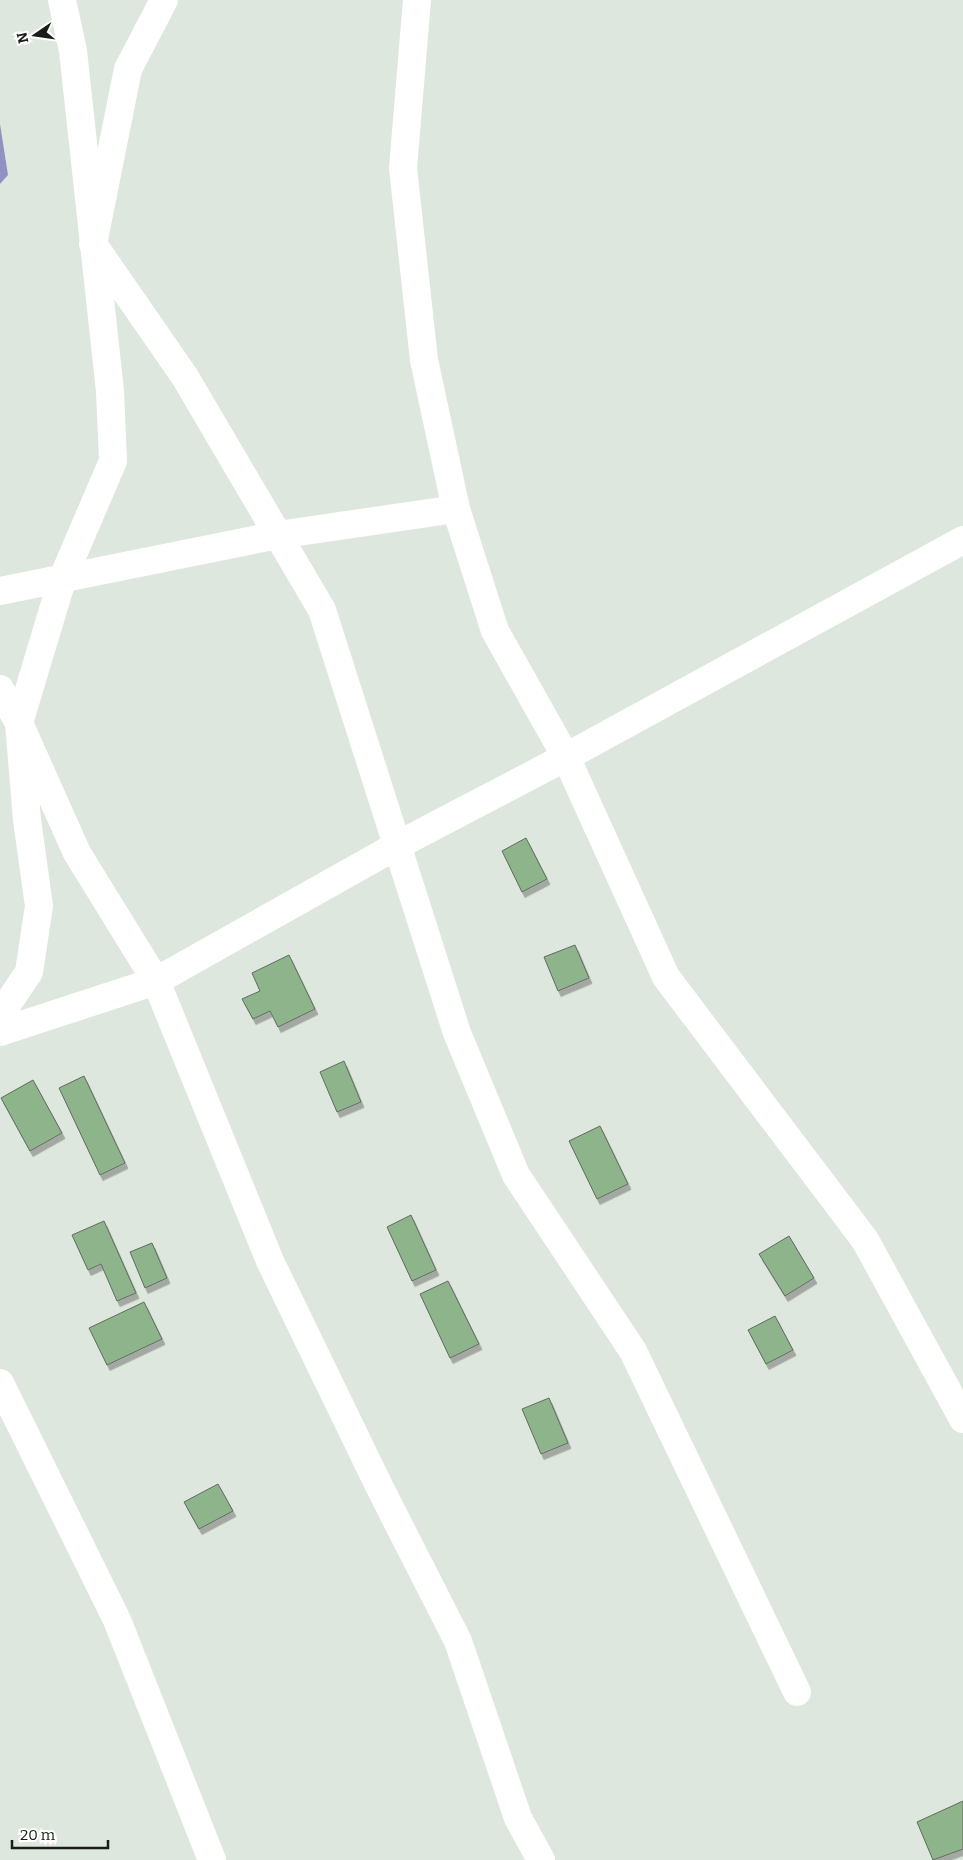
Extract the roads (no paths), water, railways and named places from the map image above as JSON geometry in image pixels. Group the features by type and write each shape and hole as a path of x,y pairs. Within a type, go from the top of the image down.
{"street":[{"path":"0,1015 29,972 39,906 26,820 19,723 62,580 113,461 110,391 73,51 62,0"},
{"path":"164,0 128,69 93,244 185,377 322,610 457,1033 516,1175 633,1351 797,1692"},
{"path":"417,0 403,168 424,360 456,509 496,631 566,757 666,977 865,1240 963,1419"},
{"path":"0,591 278,535 456,509"},
{"path":"0,1032 156,981 398,845 566,757 963,540"},
{"path":"0,690 19,723 78,852 156,981 270,1261 381,1490 458,1641 518,1818 540,1860"},
{"path":"0,1383 117,1620 212,1860"}],"water":[{"path":"0,124 8,175 0,184"}]}
